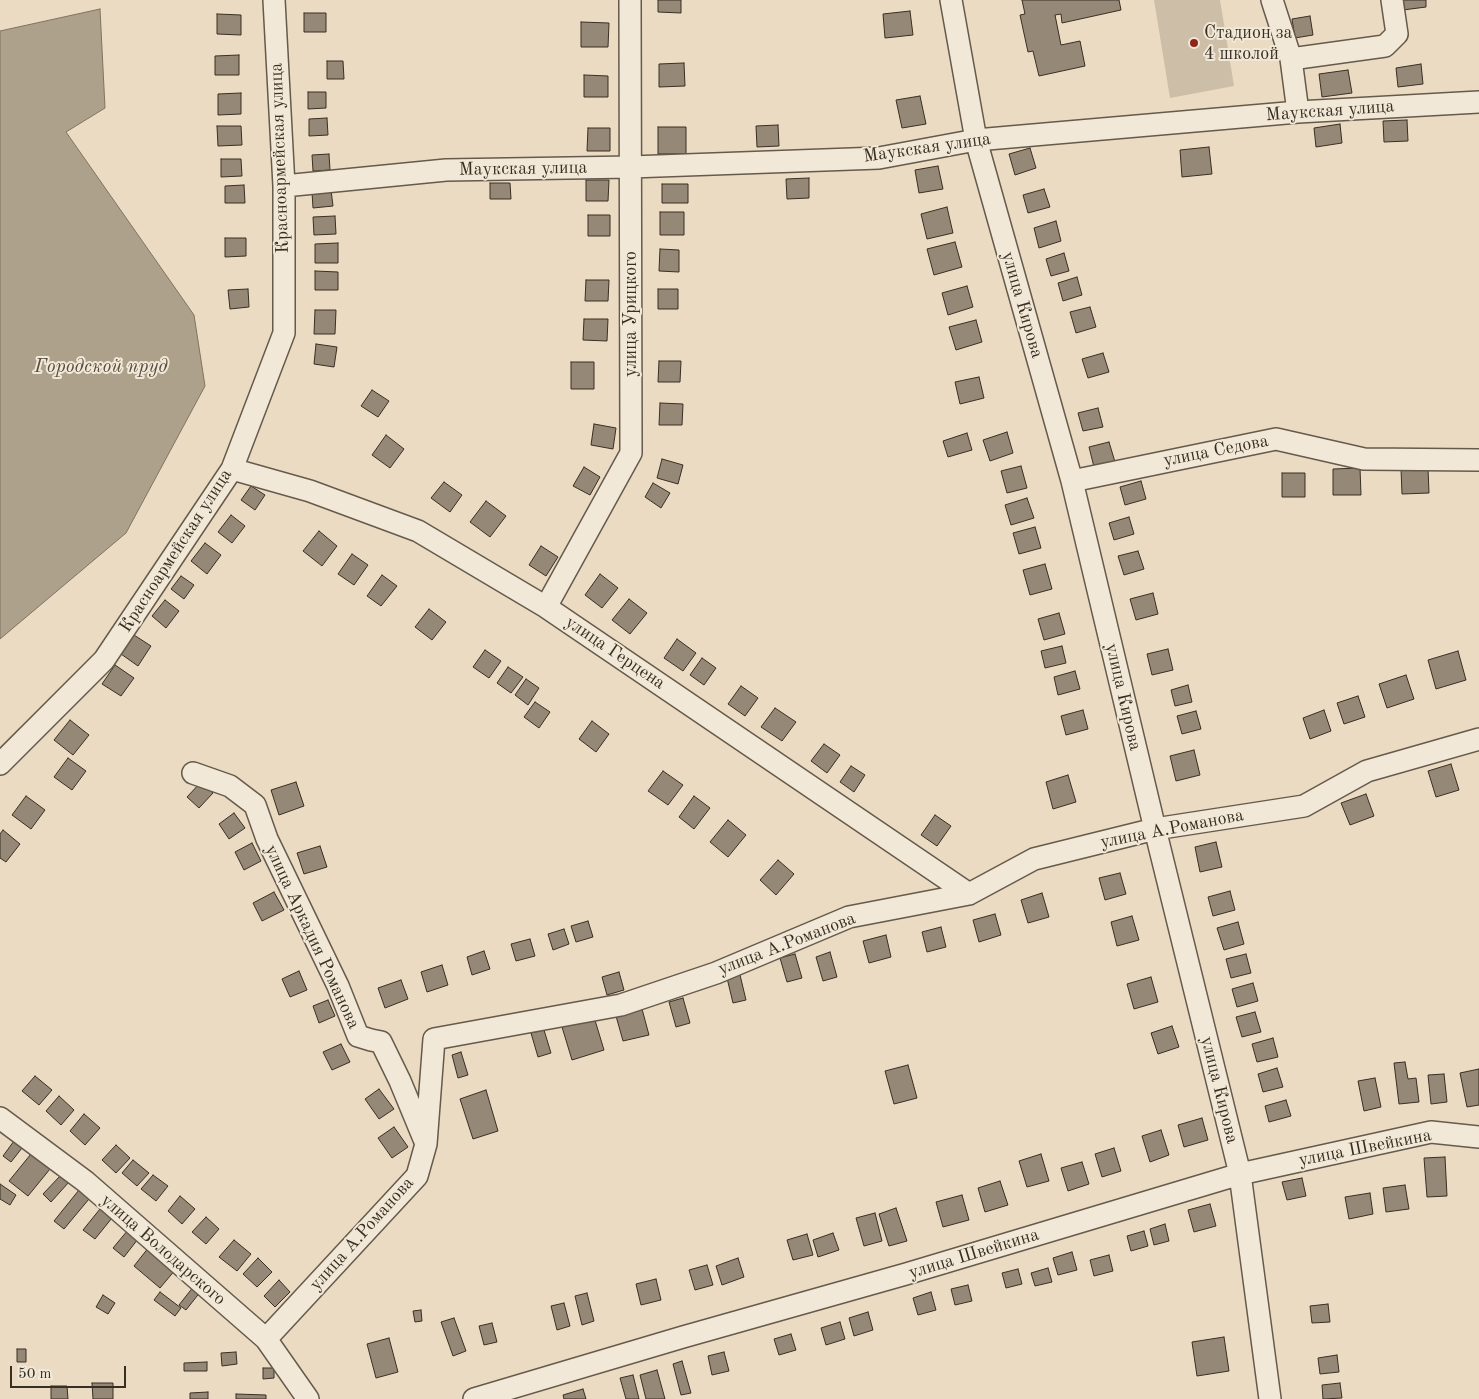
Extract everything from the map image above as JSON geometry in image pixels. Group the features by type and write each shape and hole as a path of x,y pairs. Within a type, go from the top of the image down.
{"street":[{"name":"Красноармейская улица","path":"0,764 104,660 232,469 284,333 284,186 274,0"},
{"name":"улица Урицкого","path":"546,607 631,453 630,0"},
{"name":"улица Кирова","path":"951,0 976,140 1072,481 1240,1174 1270,1399"},
{"path":"1272,0 1291,59 1298,112"},
{"path":"1291,59 1385,46 1397,34 1392,0"},
{"name":"Маукская улица","path":"284,186 446,170 631,167 879,158 976,140 1298,112 1479,102"},
{"name":"улица Седова","path":"1072,481 1276,438 1364,459 1479,460"},
{"name":"улица Герцена","path":"232,469 310,491 418,531 546,607 969,894"},
{"name":"улица А.Романова","path":"266,1339 417,1176 426,1144 434,1039 621,1005 716,973 849,917 969,894 1034,859 1155,829 1304,806 1367,772 1479,740"},
{"name":"улица Аркадия Романова","path":"193,773 230,786 255,805 267,839 338,986 358,1036 380,1042 400,1081 426,1144"},
{"name":"улица Володарского","path":"0,1118 86,1182 266,1339 308,1399"},
{"name":"улица Швейкина","path":"474,1399 906,1274 1240,1174 1431,1132 1479,1137"}],"shaded area":[{"name":"Стадион за 4 школой","path":"1154,0 1220,0 1234,86 1170,98"}],"water":[{"name":"Городской пруд","path":"100,9 105,108 66,132 194,315 205,386 126,533 0,639 0,31"}],"building":[{"path":"658,0 681,0 681,13 658,12"},
{"path":"1022,0 1119,0 1121,10 1062,23 1061,14 1055,15 1061,45 1080,41 1085,66 1039,76 1033,51 1028,52 1020,15 1025,14"},
{"path":"1402,0 1426,0 1426,7 1403,10"},
{"path":"910,11 913,35 885,38 883,14"},
{"path":"304,13 326,13 326,32 304,32"},
{"path":"217,14 241,15 241,35 217,34"},
{"path":"1310,16 1313,35 1295,38 1292,19"},
{"path":"581,22 609,23 608,47 581,47"},
{"path":"239,55 239,75 215,75 215,56"},
{"path":"327,61 343,61 344,79 327,79"},
{"path":"684,63 685,86 659,87 659,64"},
{"path":"1421,64 1423,84 1398,87 1396,68"},
{"path":"1348,70 1352,93 1322,97 1319,74"},
{"path":"584,75 608,76 608,97 584,97"},
{"path":"308,92 326,92 326,108 308,109"},
{"path":"241,93 241,114 218,115 218,94"},
{"path":"920,96 926,124 902,128 896,100"},
{"path":"327,118 328,135 309,136 309,119"},
{"path":"1407,120 1408,141 1384,142 1383,121"},
{"path":"1340,124 1342,143 1316,147 1314,128"},
{"path":"778,125 779,146 757,147 756,126"},
{"path":"217,126 241,126 242,145 218,146"},
{"path":"658,127 686,127 686,154 658,154"},
{"path":"588,128 610,128 610,151 587,151"},
{"path":"1209,147 1212,174 1182,177 1180,150"},
{"path":"1030,148 1036,168 1015,175 1009,154"},
{"path":"329,154 330,170 313,171 312,155"},
{"path":"221,159 241,159 242,176 221,177"},
{"path":"938,166 943,189 919,193 915,170"},
{"path":"809,178 809,198 787,199 786,179"},
{"path":"586,180 609,180 608,201 586,201"},
{"path":"490,183 510,183 511,199 490,199"},
{"path":"662,184 688,184 688,203 662,203"},
{"path":"244,185 245,203 225,203 225,186"},
{"path":"1044,189 1050,207 1028,213 1023,195"},
{"path":"331,190 333,206 313,208 312,192"},
{"path":"947,207 953,233 927,239 921,214"},
{"path":"660,212 684,212 684,235 660,235"},
{"path":"588,215 610,215 610,236 588,236"},
{"path":"335,216 336,234 314,235 313,217"},
{"path":"1056,221 1061,241 1039,248 1034,228"},
{"path":"225,238 246,238 246,256 225,257"},
{"path":"955,242 962,267 934,275 927,249"},
{"path":"338,243 338,263 315,263 315,244"},
{"path":"660,249 679,250 679,272 659,271"},
{"path":"1064,253 1069,271 1051,276 1046,259"},
{"path":"315,271 338,272 338,290 315,290"},
{"path":"1077,277 1082,295 1063,301 1058,283"},
{"path":"586,280 609,280 608,301 585,301"},
{"path":"967,286 973,307 948,315 942,293"},
{"path":"248,289 249,307 230,309 228,290"},
{"path":"658,289 678,289 678,309 658,309"},
{"path":"1090,307 1096,327 1076,333 1070,312"},
{"path":"315,310 336,310 335,334 314,334"},
{"path":"584,319 608,319 607,341 583,340"},
{"path":"976,320 982,342 956,350 949,327"},
{"path":"316,344 337,347 334,367 314,364"},
{"path":"1103,353 1109,372 1088,378 1082,359"},
{"path":"659,361 681,361 680,382 658,382"},
{"path":"571,362 594,362 594,389 571,389"},
{"path":"979,377 984,398 960,404 955,382"},
{"path":"372,390 389,401 378,417 361,406"},
{"path":"660,403 683,404 682,425 659,425"},
{"path":"1098,408 1103,427 1083,431 1078,413"},
{"path":"594,424 616,428 613,449 591,445"},
{"path":"1007,432 1013,453 990,461 983,440"},
{"path":"967,433 972,450 948,457 943,441"},
{"path":"386,435 404,449 390,468 372,455"},
{"path":"1109,442 1115,462 1094,467 1089,447"},
{"path":"662,459 683,465 678,484 657,478"},
{"path":"1021,466 1027,488 1007,493 1001,471"},
{"path":"584,467 600,477 590,495 573,486"},
{"path":"1360,468 1361,495 1333,495 1333,469"},
{"path":"1428,468 1429,493 1402,494 1401,469"},
{"path":"1282,473 1305,473 1305,497 1282,497"},
{"path":"1141,481 1146,499 1125,505 1120,487"},
{"path":"444,482 462,495 450,512 431,498"},
{"path":"653,483 670,493 661,508 645,497"},
{"path":"251,486 265,495 255,510 241,500"},
{"path":"1027,498 1034,518 1011,525 1005,505"},
{"path":"486,501 506,516 490,537 470,522"},
{"path":"231,515 245,526 232,543 218,532"},
{"path":"1129,517 1134,534 1114,540 1109,523"},
{"path":"1035,527 1041,548 1019,554 1013,533"},
{"path":"319,531 337,546 322,566 303,551"},
{"path":"205,543 221,555 207,574 191,561"},
{"path":"541,546 558,557 546,576 529,565"},
{"path":"1138,551 1144,569 1124,575 1118,556"},
{"path":"352,554 368,565 354,585 338,574"},
{"path":"1045,564 1052,589 1030,595 1023,570"},
{"path":"600,574 618,588 602,608 585,595"},
{"path":"382,575 397,586 381,606 367,596"},
{"path":"181,576 194,585 184,599 171,589"},
{"path":"1153,593 1158,614 1136,620 1130,599"},
{"path":"629,599 647,613 630,634 612,620"},
{"path":"165,600 179,611 166,628 152,616"},
{"path":"429,609 446,622 432,640 415,627"},
{"path":"1059,613 1065,634 1044,640 1038,619"},
{"path":"134,635 151,646 138,666 121,654"},
{"path":"677,639 696,653 683,671 664,658"},
{"path":"1062,646 1066,663 1045,668 1041,651"},
{"path":"1168,649 1173,670 1152,675 1147,654"},
{"path":"485,650 501,661 489,678 473,667"},
{"path":"1458,651 1466,680 1436,689 1428,660"},
{"path":"702,658 716,668 704,685 690,675"},
{"path":"115,665 134,678 121,696 102,684"},
{"path":"508,667 523,677 511,693 497,683"},
{"path":"1075,671 1080,689 1058,695 1054,677"},
{"path":"1406,675 1414,699 1387,708 1379,684"},
{"path":"526,679 539,688 528,705 515,695"},
{"path":"1188,685 1192,702 1175,706 1171,690"},
{"path":"741,686 758,698 745,716 728,704"},
{"path":"1358,696 1365,717 1344,724 1337,703"},
{"path":"535,702 550,712 539,728 524,717"},
{"path":"775,708 796,722 782,741 761,727"},
{"path":"1083,710 1088,729 1066,735 1061,716"},
{"path":"1324,710 1331,731 1310,739 1303,718"},
{"path":"1196,711 1201,729 1182,734 1177,716"},
{"path":"70,720 89,735 73,755 54,740"},
{"path":"592,721 609,734 596,752 579,739"},
{"path":"824,744 840,755 827,773 811,761"},
{"path":"1194,750 1200,775 1176,781 1170,756"},
{"path":"68,758 86,771 72,790 54,777"},
{"path":"1451,764 1459,790 1436,797 1428,771"},
{"path":"851,766 865,775 854,792 840,782"},
{"path":"663,771 683,785 668,805 648,791"},
{"path":"1068,775 1076,802 1053,809 1046,782"},
{"path":"201,782 213,793 199,808 187,797"},
{"path":"296,782 304,806 279,815 271,790"},
{"path":"1366,794 1374,816 1350,825 1341,803"},
{"path":"26,796 45,810 31,829 12,815"},
{"path":"694,796 710,808 694,829 679,817"},
{"path":"234,813 245,828 229,839 219,824"},
{"path":"935,815 951,826 937,846 921,835"},
{"path":"728,820 746,835 728,857 710,842"},
{"path":"3,830 20,844 6,862 0,858 0,834"},
{"path":"1216,842 1222,867 1200,872 1195,847"},
{"path":"252,843 261,861 244,870 235,852"},
{"path":"320,846 327,867 304,874 297,853"},
{"path":"778,860 794,874 776,895 760,880"},
{"path":"1120,873 1126,894 1105,900 1099,878"},
{"path":"1230,891 1235,910 1213,916 1208,897"},
{"path":"274,892 284,910 262,921 253,903"},
{"path":"1042,893 1049,917 1028,923 1021,900"},
{"path":"995,914 1001,935 979,942 973,920"},
{"path":"1132,916 1139,940 1117,946 1111,922"},
{"path":"588,921 593,937 576,942 571,926"},
{"path":"1238,922 1244,944 1224,950 1217,928"},
{"path":"941,927 946,947 927,952 922,932"},
{"path":"564,929 569,944 553,950 548,934"},
{"path":"886,935 891,957 869,963 863,941"},
{"path":"530,939 535,956 516,961 511,944"},
{"path":"484,951 490,969 472,975 467,957"},
{"path":"830,952 837,977 823,981 816,957"},
{"path":"795,954 802,978 787,982 780,958"},
{"path":"1246,954 1251,973 1231,978 1226,959"},
{"path":"442,965 448,985 427,992 421,972"},
{"path":"299,971 307,990 290,997 282,979"},
{"path":"619,972 624,990 607,995 602,977"},
{"path":"740,975 746,1000 733,1003 727,978"},
{"path":"1151,977 1158,1002 1134,1009 1127,984"},
{"path":"401,980 408,999 385,1008 378,988"},
{"path":"1253,983 1258,1001 1237,1007 1232,989"},
{"path":"683,998 690,1023 676,1027 669,1002"},
{"path":"328,1000 335,1016 319,1023 313,1006"},
{"path":"642,1009 649,1035 623,1041 616,1016"},
{"path":"1255,1012 1261,1032 1242,1037 1236,1017"},
{"path":"594,1017 604,1050 572,1060 562,1027"},
{"path":"1172,1026 1179,1047 1158,1054 1151,1033"},
{"path":"544,1030 551,1053 538,1057 531,1033"},
{"path":"1273,1038 1278,1057 1257,1062 1252,1044"},
{"path":"341,1044 350,1062 332,1070 323,1052"},
{"path":"461,1052 468,1075 458,1078 452,1055"},
{"path":"1405,1062 1408,1079 1416,1078 1419,1102 1399,1104 1394,1063"},
{"path":"908,1065 917,1098 894,1104 885,1071"},
{"path":"1277,1068 1283,1087 1263,1092 1258,1074"},
{"path":"1479,1069 1479,1105 1467,1107 1460,1073"},
{"path":"1444,1074 1447,1102 1431,1104 1428,1075"},
{"path":"35,1076 52,1090 39,1105 22,1091"},
{"path":"1375,1078 1381,1107 1364,1111 1358,1081"},
{"path":"379,1089 394,1109 379,1119 365,1099"},
{"path":"486,1090 498,1131 473,1139 460,1099"},
{"path":"59,1096 74,1110 61,1125 46,1111"},
{"path":"1286,1100 1291,1116 1269,1122 1265,1106"},
{"path":"84,1114 100,1128 85,1145 70,1131"},
{"path":"1202,1118 1208,1140 1184,1147 1178,1125"},
{"path":"394,1127 408,1147 392,1158 378,1138"},
{"path":"1161,1130 1169,1155 1150,1162 1142,1136"},
{"path":"14,1141 22,1148 11,1162 3,1156"},
{"path":"116,1145 130,1158 116,1173 102,1160"},
{"path":"1114,1148 1121,1171 1102,1177 1095,1154"},
{"path":"31,1154 50,1169 28,1196 9,1181"},
{"path":"1041,1154 1049,1181 1027,1187 1019,1161"},
{"path":"1445,1157 1447,1196 1427,1197 1424,1158"},
{"path":"133,1160 149,1173 137,1186 122,1173"},
{"path":"1082,1162 1089,1184 1068,1191 1061,1168"},
{"path":"61,1175 69,1182 51,1202 43,1194"},
{"path":"153,1175 168,1186 156,1201 141,1189"},
{"path":"1302,1178 1306,1196 1287,1200 1282,1182"},
{"path":"1000,1181 1008,1205 985,1212 978,1188"},
{"path":"0,1184 16,1195 10,1205 0,1199"},
{"path":"1405,1185 1409,1209 1386,1212 1383,1188"},
{"path":"79,1190 89,1199 64,1229 54,1221"},
{"path":"1370,1193 1373,1214 1349,1219 1345,1197"},
{"path":"962,1195 969,1220 943,1227 936,1202"},
{"path":"180,1196 195,1209 182,1224 168,1211"},
{"path":"1210,1204 1216,1226 1194,1232 1188,1210"},
{"path":"896,1208 907,1241 889,1246 879,1214"},
{"path":"100,1209 112,1218 95,1239 83,1230"},
{"path":"875,1213 882,1241 864,1246 856,1218"},
{"path":"206,1217 219,1229 206,1244 192,1232"},
{"path":"1165,1224 1169,1241 1154,1245 1150,1229"},
{"path":"128,1230 138,1239 124,1257 113,1248"},
{"path":"1144,1231 1148,1246 1131,1251 1127,1236"},
{"path":"833,1233 839,1250 818,1257 813,1240"},
{"path":"807,1234 813,1255 793,1260 787,1240"},
{"path":"234,1240 251,1254 237,1271 219,1257"},
{"path":"149,1247 176,1269 160,1288 134,1266"},
{"path":"1072,1252 1077,1270 1058,1275 1053,1258"},
{"path":"1109,1255 1113,1271 1094,1276 1090,1260"},
{"path":"258,1258 272,1272 257,1287 243,1274"},
{"path":"738,1258 744,1277 722,1285 716,1266"},
{"path":"707,1265 713,1285 695,1290 689,1270"},
{"path":"1048,1268 1052,1282 1035,1286 1031,1273"},
{"path":"1018,1269 1022,1284 1006,1288 1002,1273"},
{"path":"656,1279 661,1300 641,1305 636,1284"},
{"path":"279,1280 290,1292 275,1307 264,1296"},
{"path":"968,1285 972,1301 955,1305 951,1289"},
{"path":"194,1286 201,1291 186,1310 179,1305"},
{"path":"160,1292 181,1308 175,1316 154,1300"},
{"path":"931,1292 936,1310 918,1315 913,1298"},
{"path":"587,1293 594,1321 582,1325 575,1296"},
{"path":"103,1295 115,1303 108,1314 96,1307"},
{"path":"564,1303 570,1326 557,1330 551,1306"},
{"path":"1328,1304 1330,1322 1312,1323 1310,1306"},
{"path":"421,1310 422,1321 415,1322 413,1311"},
{"path":"868,1312 873,1330 854,1336 849,1318"},
{"path":"454,1318 466,1351 453,1356 441,1322"},
{"path":"840,1322 845,1339 826,1345 821,1328"},
{"path":"492,1323 497,1342 484,1345 479,1326"},
{"path":"791,1334 796,1350 779,1355 774,1339"},
{"path":"1224,1337 1229,1371 1197,1376 1192,1342"},
{"path":"389,1338 398,1372 376,1378 367,1344"},
{"path":"17,1349 26,1349 26,1362 17,1362"},
{"path":"236,1352 237,1364 222,1366 221,1353"},
{"path":"724,1352 729,1371 712,1375 708,1356"},
{"path":"1337,1355 1339,1372 1320,1374 1318,1358"},
{"path":"682,1361 691,1393 681,1395 673,1364"},
{"path":"207,1362 207,1371 184,1371 184,1363"},
{"path":"263,1368 274,1368 274,1378 263,1379"},
{"path":"657,1370 665,1399 646,1399 640,1375"},
{"path":"633,1375 639,1399 626,1399 620,1378"},
{"path":"92,1383 113,1383 113,1399 93,1399"},
{"path":"1340,1383 1342,1398 1323,1399 1322,1385"},
{"path":"51,1386 67,1386 68,1399 51,1399"},
{"path":"583,1389 586,1399 564,1399 563,1395"},
{"path":"208,1392 208,1399 190,1399 190,1393"},
{"path":"236,1394 266,1395 266,1399 236,1399"}],"place":[{"name":"Стадион за 4 школой","path":"1194,43"}]}
